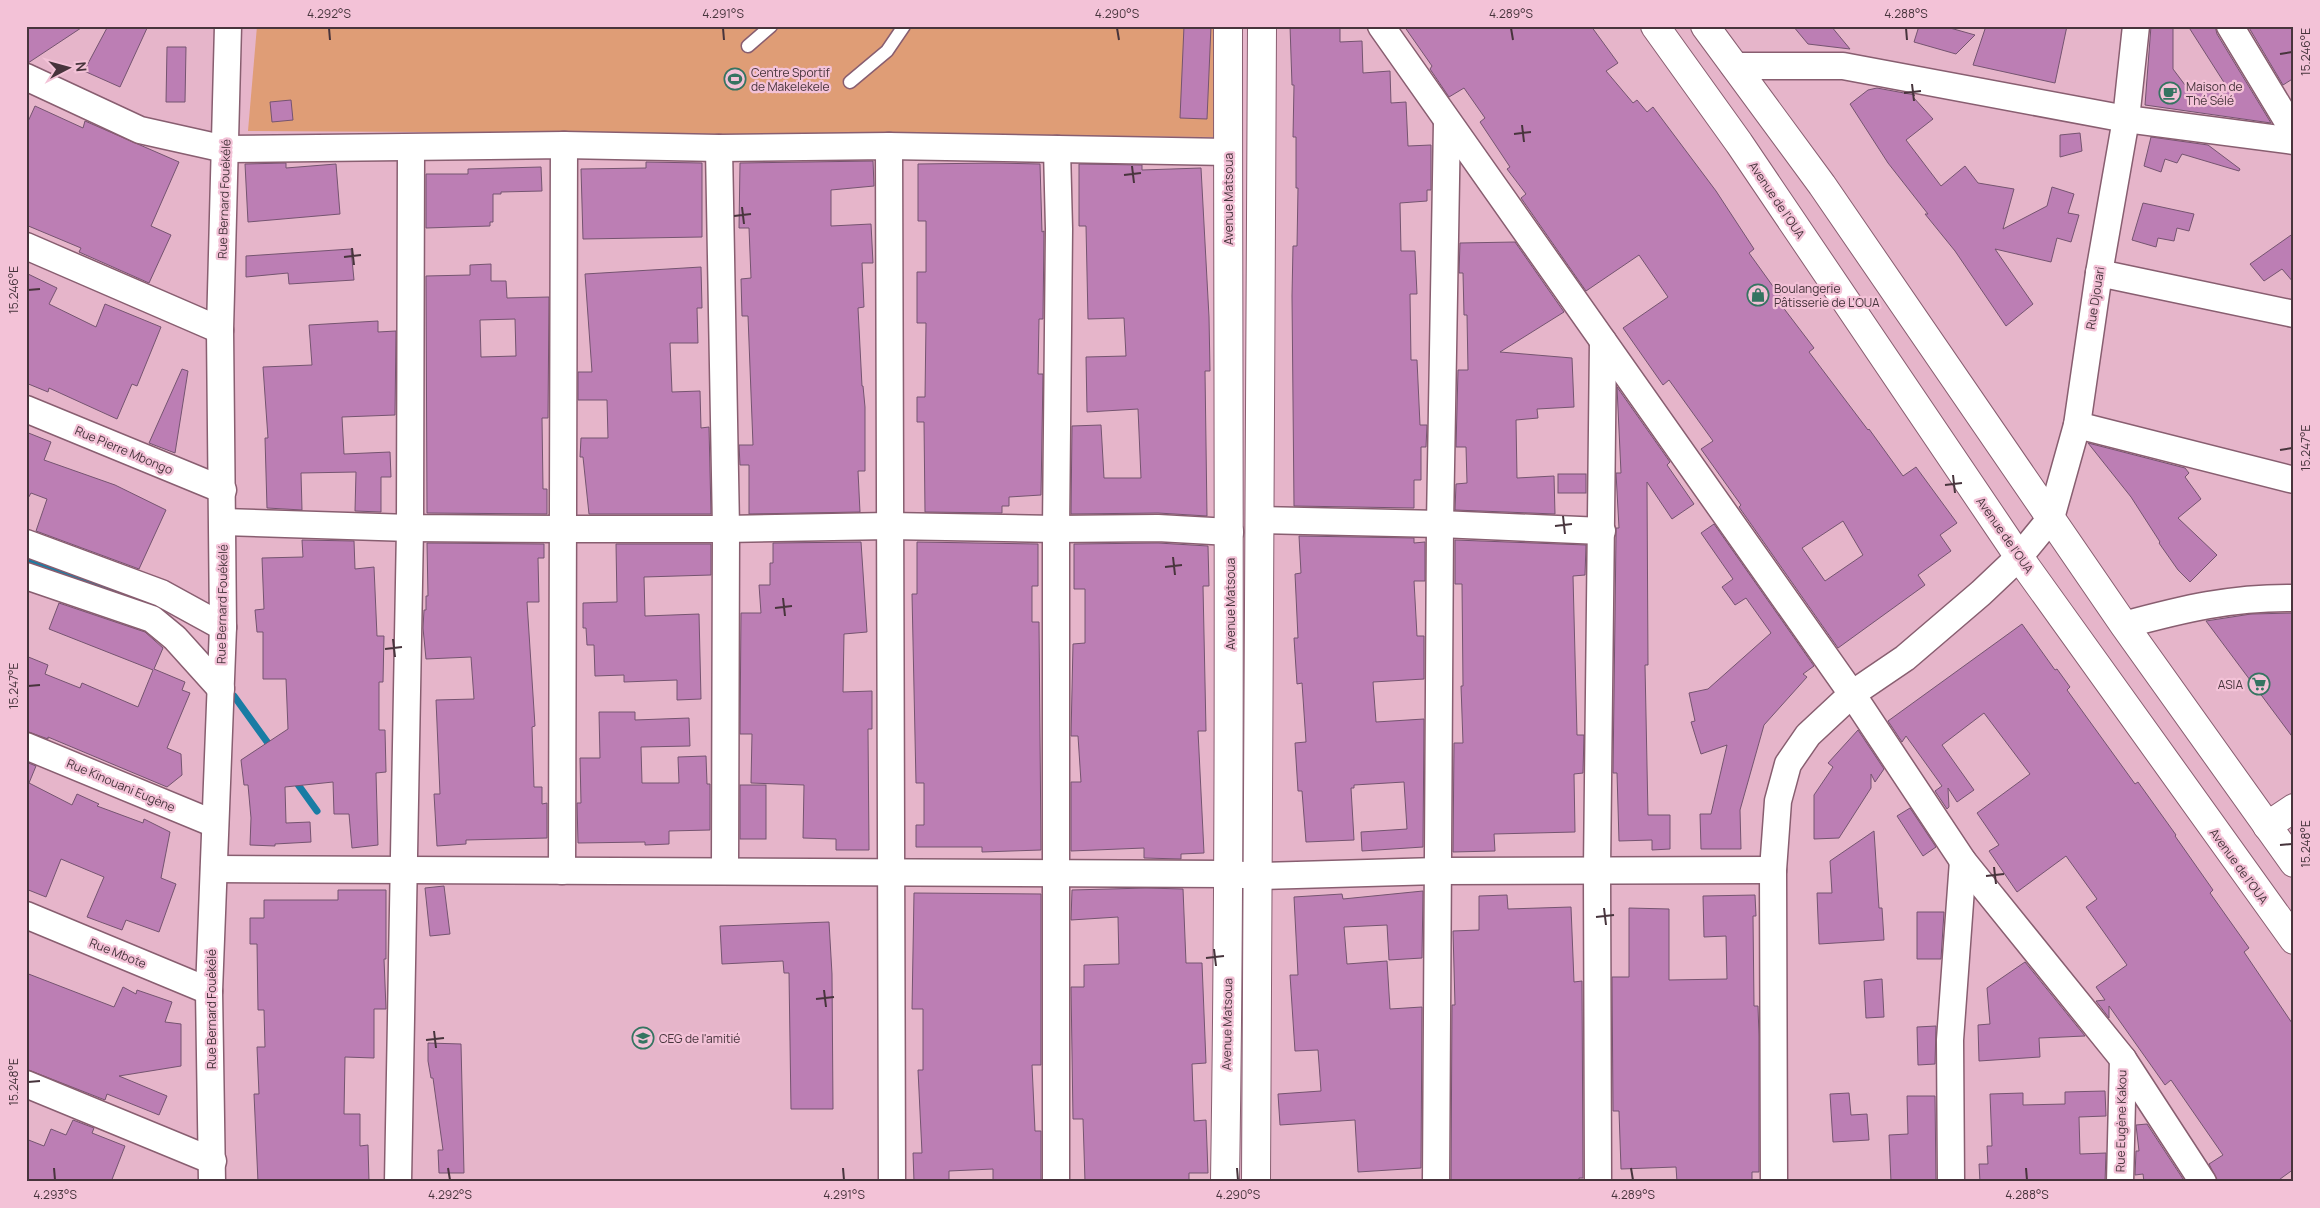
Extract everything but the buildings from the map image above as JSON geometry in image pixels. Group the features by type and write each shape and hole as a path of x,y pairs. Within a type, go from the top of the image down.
{"street":[{"name":"Rue Bernard Fouékélé","path":"213,1171 210,991 223,627 220,330 228,26"},
{"name":"Avenue Matsoua","path":"1225,1182 1229,874 1230,532 1228,26"},
{"path":"1256,1182 1261,520 1262,26"},
{"path":"1381,26 1852,694 1964,861 2123,1060 2203,1182"},
{"name":"Avenue de l'OUA","path":"1655,26 1738,143 2019,557 2239,867 2294,940"},
{"path":"1705,26 1822,185 2124,626 2294,863"},
{"name":"Rue Djouari","path":"1774,1182 1773,870 1778,801 1788,764 1808,735 1852,694 1905,658 1981,593 2019,557 2051,518 2076,425 2099,273 2126,119 2136,26"},
{"path":"2230,26 2294,132"},
{"path":"1734,66 1843,66 2126,119 2294,141"},
{"path":"26,77 140,130 226,149 564,145 719,148 889,146 1228,152"},
{"path":"1436,1182 1440,524 1447,122"},
{"path":"562,871 564,145"},
{"path":"889,146 892,1182"},
{"path":"398,1182 402,871 410,528 411,148"},
{"path":"719,148 726,529 725,870"},
{"path":"1056,1182 1056,529 1059,229 1057,150"},
{"path":"26,246 220,330"},
{"path":"2099,273 2294,314"},
{"path":"1598,1182 1597,869 1603,341"},
{"name":"Rue Pierre Mbongo","path":"26,409 223,490"},
{"path":"2076,425 2294,480"},
{"path":"1261,520 1440,524 1602,531"},
{"path":"223,522 410,528 726,529 889,526 1056,529 1158,528 1230,532"},
{"path":"26,544 160,593 223,627"},
{"path":"26,576 152,619 175,638 221,689"},
{"path":"2124,626 2190,607 2227,601 2294,598"},
{"name":"Rue Kinouani Eugène","path":"26,746 215,824"},
{"path":"2267,826 2294,808"},
{"path":"1950,1182 1950,1040 1964,861"},
{"path":"214,869 890,871 1229,874 1259,876 1597,869 1773,870"},
{"name":"Rue Mbote","path":"26,916 210,991"},
{"name":"Rue Eugène Kakou","path":"2120,1182 2123,1060"},
{"path":"26,1084 213,1171"},
{"path":"1226,1107 1257,1109"}],"lane":[{"path":"748,46 771,26"},
{"path":"850,82 887,51 904,26"}],"shaded area":[{"name":"Centre Sportif de Makelekele","path":"257,26 1218,26 1216,137 248,131"}],"waterway":[{"path":"26,561 126,594"},
{"path":"234,696 273,750"},
{"path":"294,779 317,811"}],"place":[{"name":"Centre Sportif de Makelekele","path":"735,79"},
{"name":"Maison de Thé Sélé","path":"2170,93"},
{"name":"Boulangerie Pâtisserie de L'OUA","path":"1758,295"},
{"name":"ASIA","path":"2259,684"},
{"name":"CEG de l'amitié","path":"643,1038"}]}
